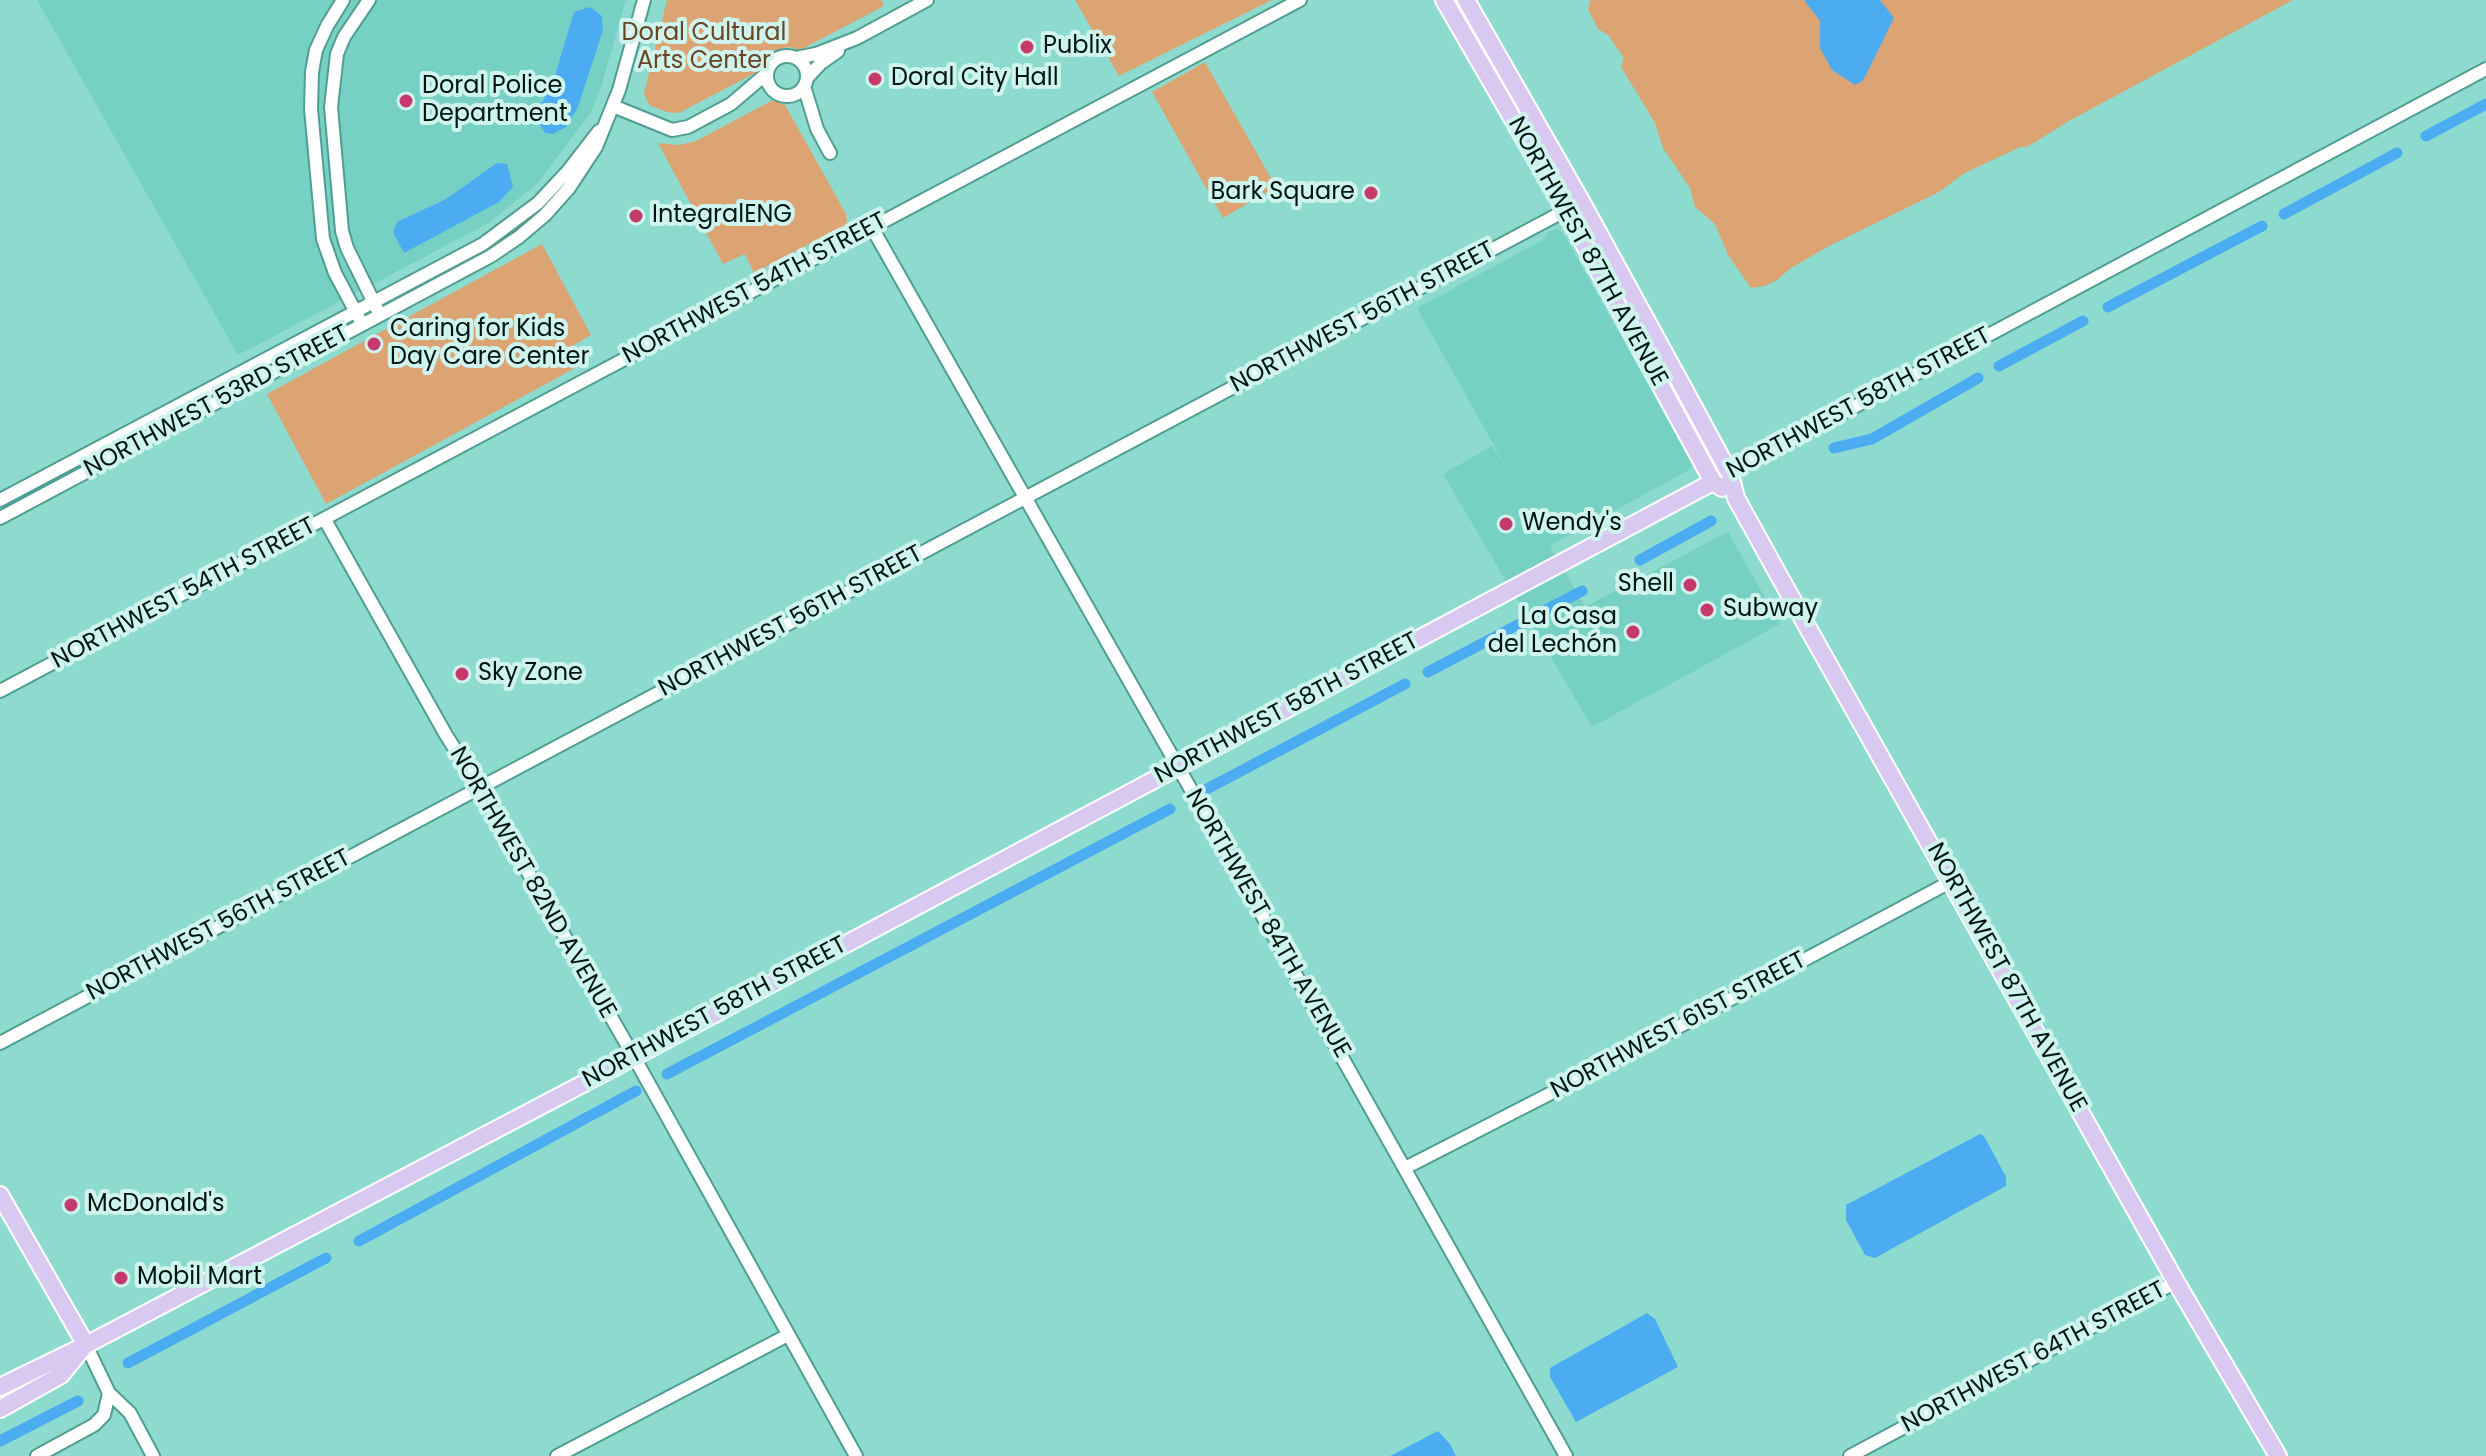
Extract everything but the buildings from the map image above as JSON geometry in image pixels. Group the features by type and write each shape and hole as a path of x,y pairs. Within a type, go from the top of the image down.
{"main road":[{"name":"NORTHWEST 87TH AVENUE","path":"1444,0 1566,211 1713,482 1736,498"},
{"name":"NORTHWEST 87TH AVENUE","path":"1466,0 1581,201 1730,474 1736,498 2176,1282 2278,1456"},
{"name":"NORTHWEST 58TH STREET","path":"0,1387 86,1345 634,1057 1713,482"},
{"path":"0,1195 5,1214 86,1345"},
{"name":"NORTHWEST 58TH STREET","path":"0,1409 61,1375 86,1345"}],"street":[{"path":"343,0 321,38 312,72 311,109 323,239 328,257 363,324"},
{"path":"369,0 344,37 333,74 331,107 339,201 347,248 380,315"},
{"name":"NORTHWEST 53RD STREET","path":"0,518 491,256 545,215 582,172 596,147 613,106 644,0"},
{"path":"731,104 780,94 796,94 821,63 903,6 927,0"},
{"name":"NORTHWEST 54TH STREET","path":"0,691 1300,0"},
{"path":"796,58 816,54 857,38"},
{"path":"817,129 805,66 788,55 777,58 768,67 768,83 798,106 817,129 830,153"},
{"name":"NORTHWEST 58TH STREET","path":"1713,482 2486,69"},
{"path":"613,106 672,130 688,127 731,104 766,74"},
{"name":"NORTHWEST 53RD STREET","path":"0,500 483,244 546,195 604,126"},
{"path":"545,215 546,195"},
{"path":"320,203 339,201"},
{"name":"NORTHWEST 56TH STREET","path":"0,1043 1581,201"},
{"name":"NORTHWEST 84TH AVENUE","path":"871,226 1566,1456"},
{"path":"87,454 95,467"},
{"name":"NORTHWEST 82ND AVENUE","path":"325,520 634,1057 856,1456"},
{"name":"NORTHWEST 61ST STREET","path":"1405,1168 1639,1048 1952,881"},
{"name":"NORTHWEST 64TH STREET","path":"1850,1456 2176,1282"},
{"path":"557,1456 788,1335"},
{"path":"86,1345 109,1393 130,1413 153,1456"},
{"path":"37,1456 94,1425 104,1415 109,1393"}],"shaded area":[{"path":"37,0 626,0 591,112 537,184 487,224 238,355"},
{"path":"1804,0 1880,0 1894,18 1863,81 1855,85 1832,70 1820,48 1820,21"},
{"path":"590,7 602,16 603,30 578,107 566,127 553,134 545,133 535,117 554,79 574,12"},
{"path":"497,163 507,164 513,187 499,202 404,253 393,232 397,222 446,199"},
{"path":"1557,229 1563,233 1693,465 1550,546 1585,607 1728,532 1780,624 1592,727 1443,474 1492,446 1506,467 1417,308 1543,240 1548,232"},
{"path":"1980,1134 2006,1177 2006,1186 1875,1258 1865,1255 1846,1220 1846,1205"},
{"path":"1647,1313 1655,1319 1678,1367 1576,1422 1550,1377 1550,1368"},
{"path":"1438,1431 1456,1456 1390,1456"}],"green space":[{"name":"Doral Cultural Arts Center","path":"667,0 881,0 884,6 800,50 789,47 773,51 757,72 679,113 649,105 644,94"},
{"path":"1075,0 1272,0 1119,76"},
{"path":"1590,0 2293,0 2069,121 2027,147 2020,147 1963,174 1939,192 1827,247 1777,280 1751,288 1728,255 1715,224 1695,207 1690,188 1663,148 1655,123 1621,67 1624,58 1608,35 1598,29 1588,9"},
{"path":"1205,62 1276,187 1223,218 1152,92"},
{"path":"773,100 785,105 846,214 847,224 754,273 745,254 723,264 658,143 679,145 696,141"},
{"path":"542,244 591,335 567,349 577,367 326,504 267,394"}],"waterway":[{"path":"2426,136 2486,104"},
{"path":"2284,214 2397,153"},
{"path":"2108,307 2262,226"},
{"path":"1999,366 2083,321"},
{"path":"1834,448 1872,439 1978,378"},
{"path":"1640,560 1711,521"},
{"path":"1428,672 1582,591"},
{"path":"1207,789 1405,684"},
{"path":"667,1074 1170,809"},
{"path":"359,1241 636,1091"},
{"path":"128,1363 326,1258"},
{"path":"0,1441 78,1401"}],"place":[{"name":"Publix","path":"1027,47"},
{"name":"Doral City Hall","path":"875,79"},
{"name":"Doral Police Department","path":"406,101"},
{"name":"Bark Square","path":"1371,193"},
{"name":"IntegralENG","path":"636,216"},
{"name":"Caring for Kids Day Care Center","path":"374,344"},
{"name":"Wendy's","path":"1506,524"},
{"name":"Shell","path":"1690,585"},
{"name":"Subway","path":"1707,610"},
{"name":"La Casa del Lechón","path":"1633,632"},
{"name":"Sky Zone","path":"462,674"},
{"name":"McDonald's","path":"71,1205"},
{"name":"Mobil Mart","path":"121,1278"}]}
